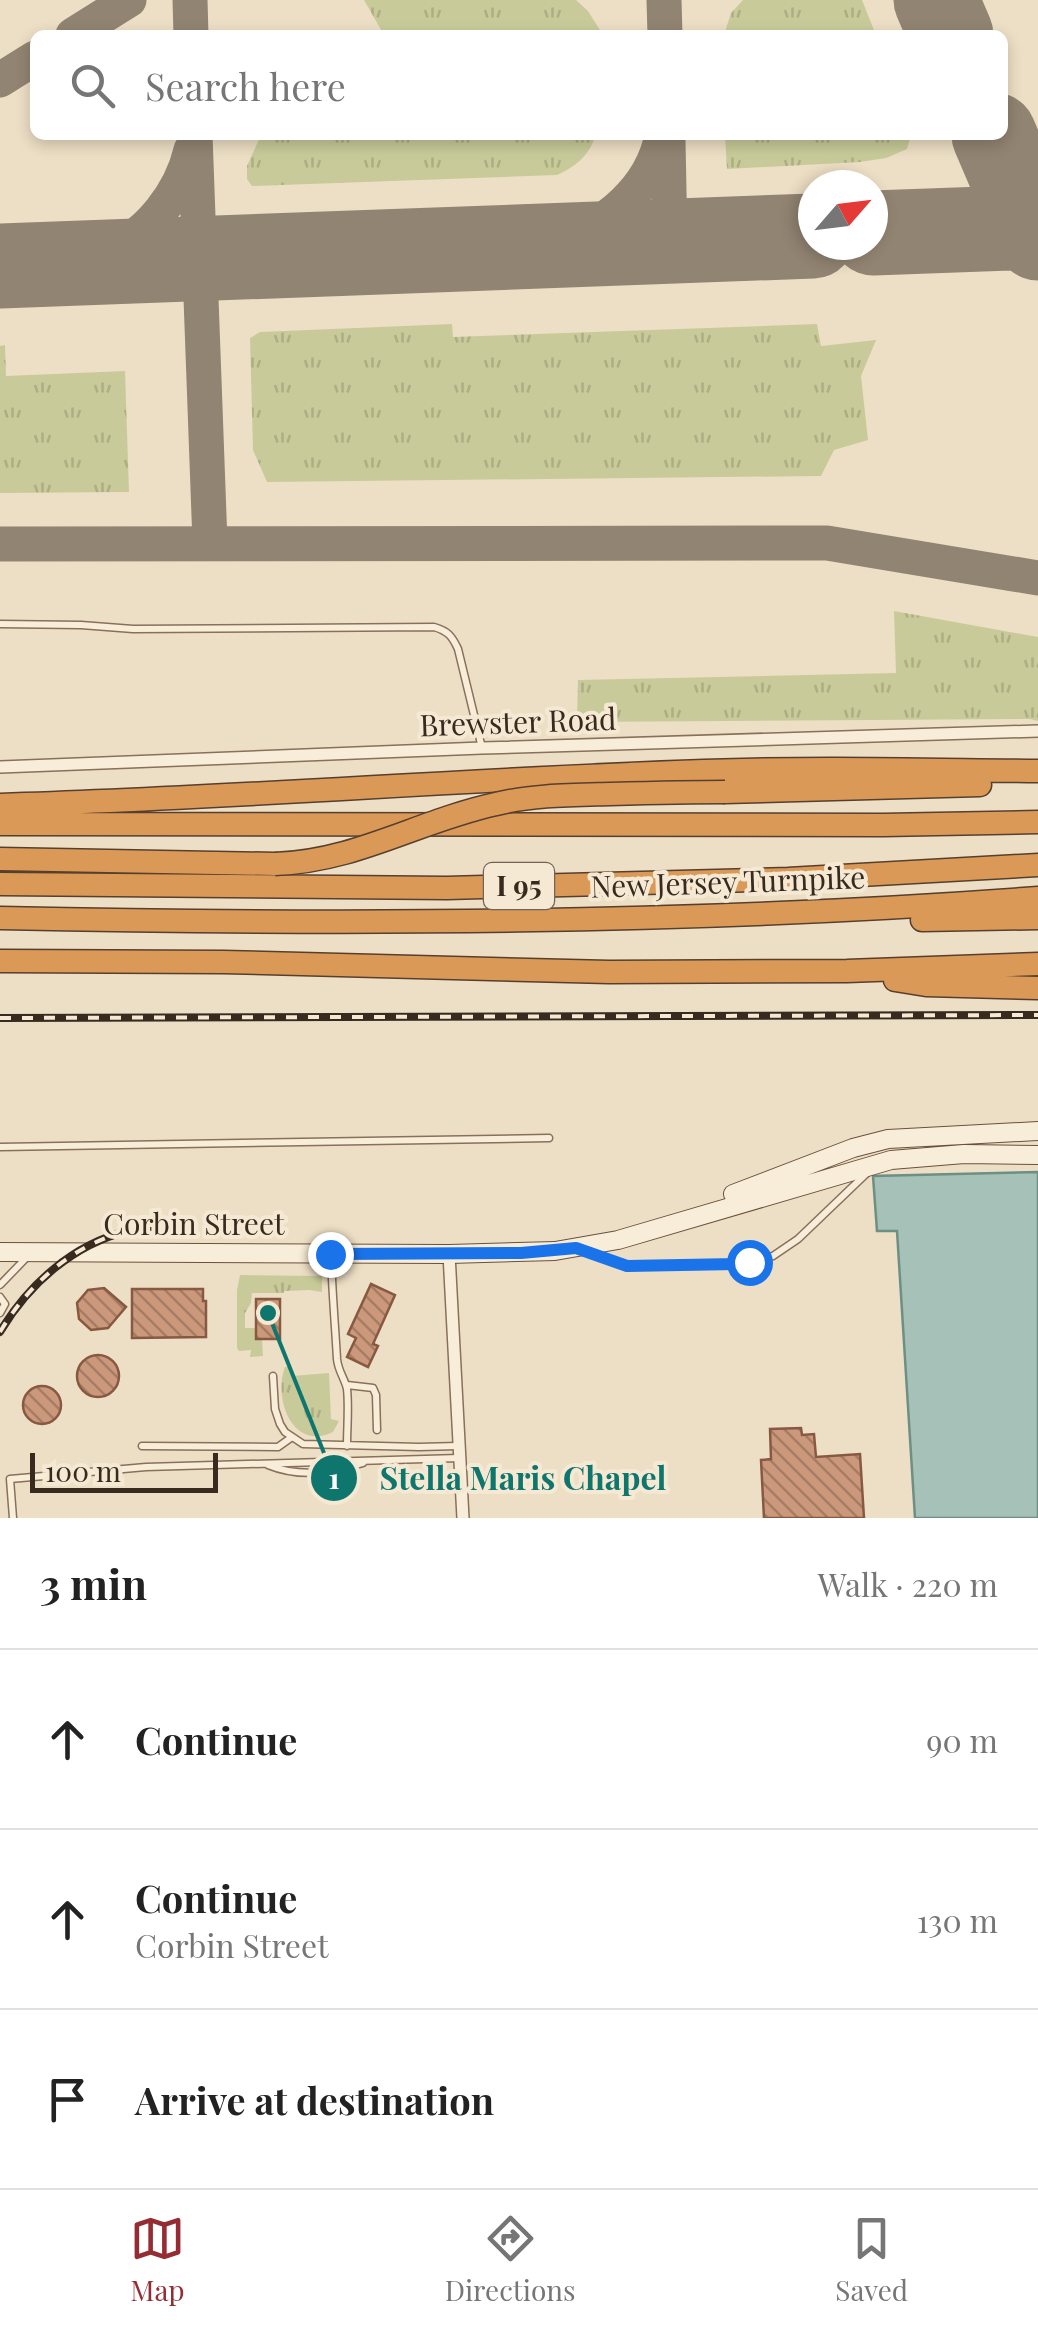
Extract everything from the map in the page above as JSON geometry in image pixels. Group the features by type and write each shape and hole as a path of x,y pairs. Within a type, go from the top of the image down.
{"highway":[{"path":"0,806 706,771 1038,771"},
{"path":"0,859 310,862 352,853 473,810 518,799 1038,784"},
{"name":"New Jersey Turnpike","path":"0,824 1038,822"},
{"name":"New Jersey Turnpike","path":"0,884 447,888 753,880 1038,865"},
{"name":"New Jersey Turnpike","path":"0,918 462,922 637,918 1038,898"},
{"path":"824,910 896,920 1038,918"},
{"path":"0,960 608,972 847,971 1038,964"},
{"path":"847,971 926,985 1038,988"}],"main road":[{"name":"Corbin Street","path":"684,1220 735,1193 853,1148 888,1139 1038,1131"},
{"name":"Corbin Street","path":"2,1254 449,1254 576,1248 618,1240 876,1164 922,1156 1038,1155"}],"street":[{"name":"Brewster Road","path":"0,767 1038,731"},
{"path":"449,1254 462,1518"}],"lane":[{"path":"0,624 132,629 434,627 452,636 458,649 482,748"},
{"path":"0,1147 549,1138"},
{"path":"576,1248 627,1266 736,1264 774,1256 798,1239 876,1164"},
{"path":"0,1285 31,1252"},
{"path":"330,1254 337,1363 347,1385 347,1446"},
{"path":"0,1296 6,1304 0,1313"},
{"path":"273,1376 277,1417 285,1432 303,1444 459,1452"},
{"path":"347,1385 373,1388 377,1430"},
{"path":"142,1446 278,1447 292,1437"},
{"path":"13,1518 10,1480 146,1467 374,1460 459,1452"},
{"path":"262,1463 284,1472 331,1474 374,1460"}],"green space":[{"path":"364,0 576,0 600,30 381,30"},
{"path":"743,0 862,0 874,30 726,30 731,13"},
{"path":"259,140 594,140 581,159 557,175 252,186 247,179 247,166"},
{"path":"725,140 910,140 907,149 886,158 727,169"},
{"path":"452,324 453,337 817,324 821,346 876,340 861,376 868,440 834,450 821,476 267,482 253,450 250,338 260,332"},
{"path":"5,345 6,376 125,371 129,492 0,493 0,346"},
{"path":"894,611 1038,637 1038,721 577,722 578,680 896,673"},
{"path":"240,1275 322,1276 322,1292 252,1293 245,1328 256,1328 256,1339 262,1339 263,1356 250,1357 251,1350 237,1348"},
{"path":"285,1367 292,1367 292,1376 329,1373 331,1419 339,1421 333,1432 307,1435 289,1419 282,1393"}],"shaded area":[{"path":"1038,1172 1038,1518 915,1518 897,1231 877,1231 873,1176"}],"building":[{"path":"371,1284 395,1295 373,1344 378,1346 368,1367 347,1357 356,1338 348,1334"},
{"path":"104,1288 126,1307 108,1328 91,1330 79,1319 77,1303 88,1290"},
{"path":"132,1289 203,1289 206,1337 132,1338"},
{"path":"256,1299 280,1299 280,1339 256,1339"},
{"path":"98,1355 113,1361 119,1376 113,1391 98,1397 83,1391 77,1376 83,1361"},
{"path":"42,1386 56,1391 61,1405 56,1419 42,1424 28,1419 23,1405 28,1391"},
{"path":"801,1428 802,1435 814,1434 816,1457 860,1454 864,1518 764,1518 761,1460 771,1459 770,1429"}],"taxiway":[{"path":"81,30 129,0"},
{"path":"190,0 191,30"},
{"path":"664,0 665,30"},
{"path":"0,80 30,61"},
{"path":"195,140 210,543"},
{"path":"518,247 557,241 610,215 638,188 661,140"},
{"path":"668,141 670,241"},
{"path":"37,265 100,255 137,235 180,182 191,150"},
{"path":"0,544 827,543 1038,578"}],"runway":[{"path":"936,0 949,30"},
{"path":"996,140 1038,238"},
{"path":"888,232 1038,227"},
{"path":"0,266 798,237"}],"railway":[{"path":"0,1018 1038,1015"},
{"path":"0,1332 38,1283 71,1256 128,1231 191,1225"}],"place":[{"name":"Stella Maris Chapel","path":"268,1313"}],"route":[{"path":"330,1254 521,1253 576,1248 627,1266 749,1262"}]}
